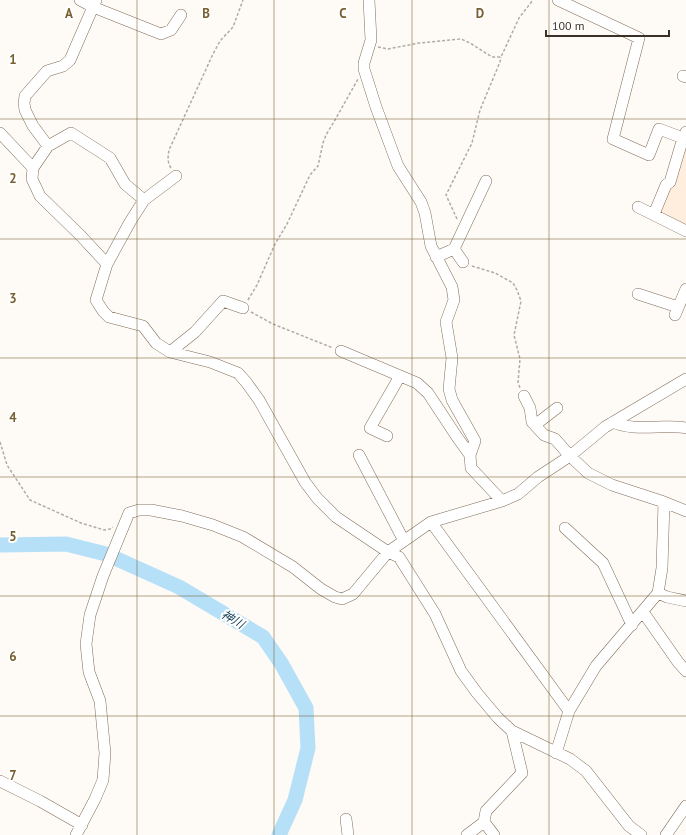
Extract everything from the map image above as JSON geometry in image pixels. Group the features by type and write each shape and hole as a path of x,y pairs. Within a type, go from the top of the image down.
{"street":[{"path":"80,0 95,4 161,34 171,30 181,15"},
{"path":"369,0 371,40 364,63 364,69 376,107 398,166 421,202 425,212 431,246 452,287 454,300 446,322 452,358 449,389 452,400 475,441 470,455 471,468 502,501"},
{"path":"558,0 639,38 613,139 649,155 659,129 684,135 670,182 666,185 654,214"},
{"path":"48,146 33,126 25,110 25,96 47,71 63,66 70,60 95,4"},
{"path":"107,264 40,196 32,179 33,168 48,146 71,133 110,158 125,184 144,200"},
{"path":"0,134 33,168"},
{"path":"176,176 144,200 107,264 96,300 103,311 109,317 143,326 156,343 170,352 205,360 238,373 259,400 306,482 318,498 336,517 388,552 399,557 435,614 462,670 498,718 512,731 570,759 586,771 629,826 642,835"},
{"path":"436,257 454,249 486,181"},
{"path":"638,207 686,232"},
{"path":"454,249 463,262"},
{"path":"638,294 677,311 686,288"},
{"path":"170,352 196,332 224,301 243,308"},
{"path":"341,351 418,383 428,392 470,455"},
{"path":"387,436 370,428 400,376"},
{"path":"76,835 103,780 104,737 100,701 89,672 86,644 90,615 103,576 129,513 139,510 159,511 213,524 249,540 294,567 321,589 335,597 342,599 353,594 388,552 431,522 502,501 522,491 538,477 570,456 605,427 686,379"},
{"path":"524,396 530,408 532,422 544,434 555,439 588,473 612,485 686,511"},
{"path":"535,425 557,408"},
{"path":"613,422 619,425 655,428 676,426 686,428"},
{"path":"359,455 404,541"},
{"path":"556,753 569,711 596,666 658,593 662,568 664,502"},
{"path":"431,522 569,711"},
{"path":"565,528 603,563 632,625"},
{"path":"658,593 667,597 686,601"},
{"path":"643,612 686,671"},
{"path":"467,835 484,822 486,811 522,773 512,731"},
{"path":"0,781 40,800 82,825"},
{"path":"666,835 686,806"},
{"path":"346,819 348,835"},
{"path":"484,822 494,835"}],"path":[{"path":"176,176 169,164 169,150 212,54 220,41 233,27 243,0"},
{"path":"463,230 446,195 472,143 480,110 500,62 500,57 519,18 533,0"},
{"path":"369,45 388,49 419,43 461,40 470,43 492,57 500,57"},
{"path":"341,351 273,324 243,308 257,284 275,244 287,224 310,175 318,166 326,135 364,69"},
{"path":"463,262 478,269 495,273 513,283 517,290 521,301 514,335 520,359 518,382 524,396"},
{"path":"0,442 7,465 30,500 81,523 104,530 110,529 115,523"}],"shaded area":[{"path":"686,140 686,228 658,213"}],"waterway":[{"name":"神川","path":"0,545 66,544 106,554 179,587 263,637 281,663 306,708 308,748 295,800 279,835"}]}
